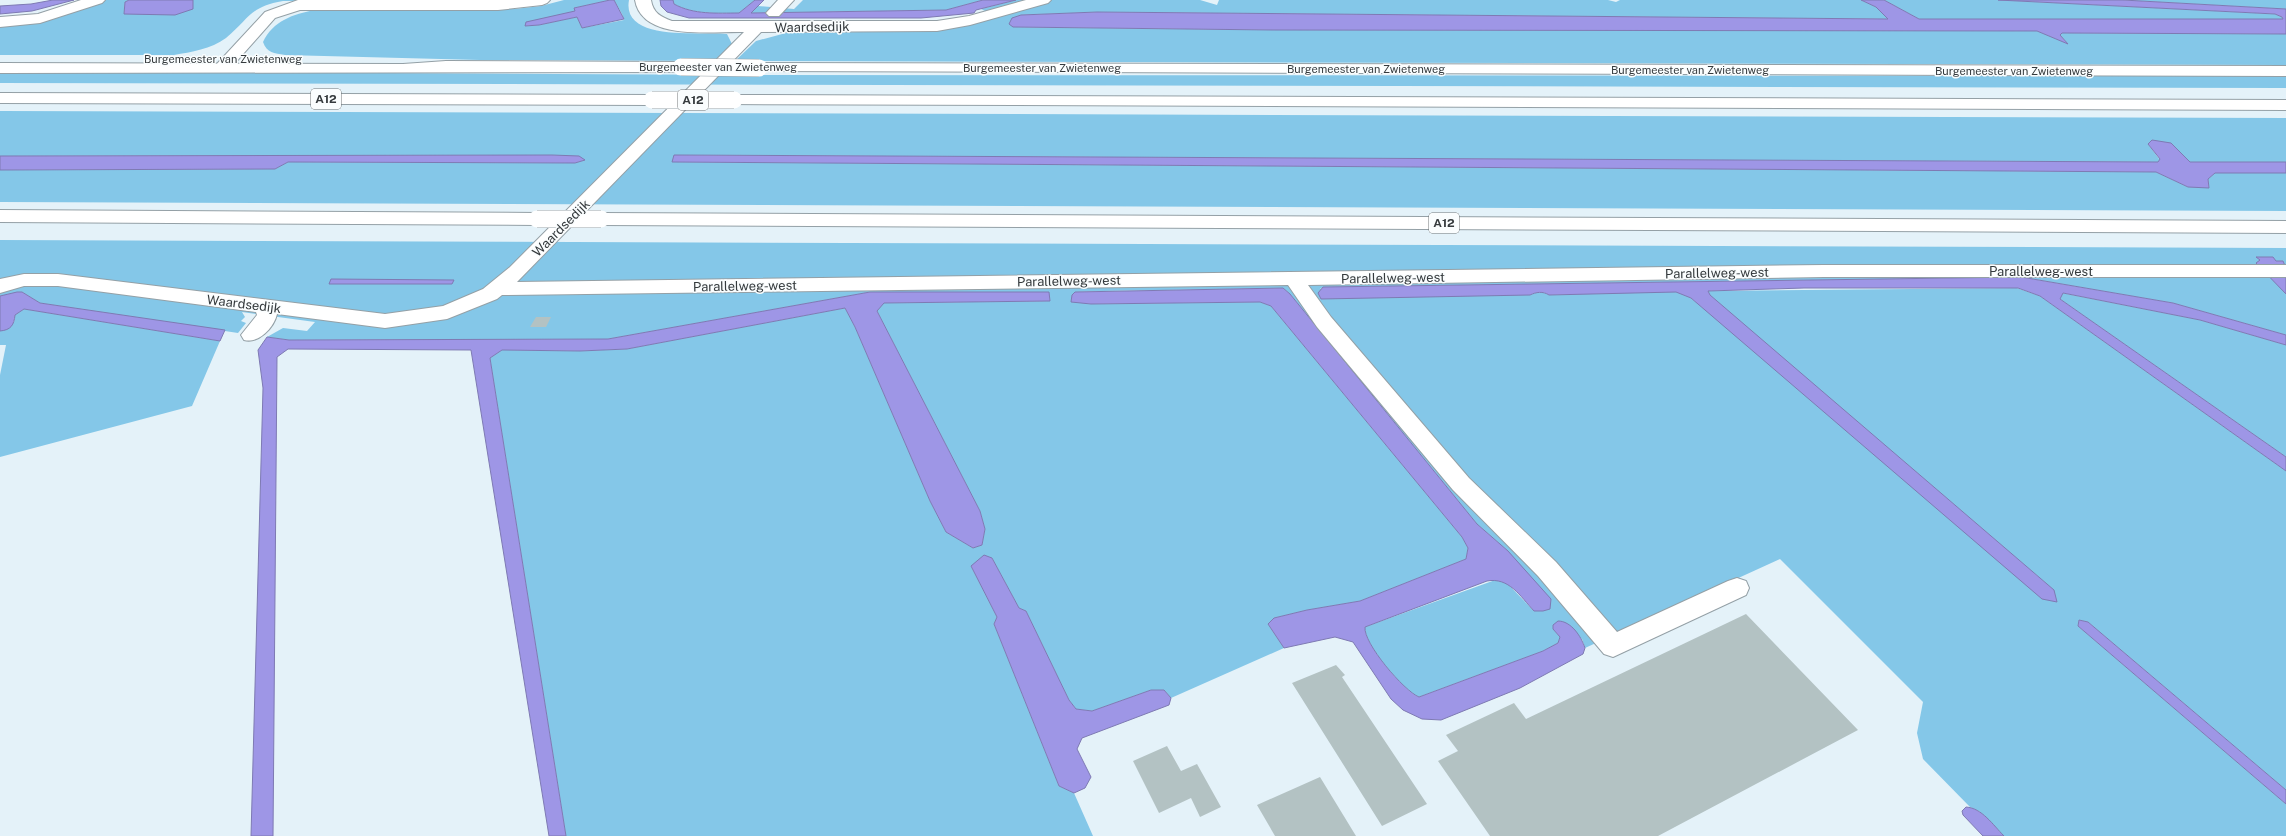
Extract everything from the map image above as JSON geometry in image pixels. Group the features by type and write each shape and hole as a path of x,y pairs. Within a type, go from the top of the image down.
{"main road":[{"path":"0,22 40,18 97,0"},
{"path":"226,64 270,15 298,5 498,5 542,0"},
{"path":"643,0 644,6 648,13 656,20 670,26 757,27"},
{"path":"774,13 786,0"},
{"name":"Waardsedijk","path":"0,286 24,280 58,280 385,321 447,312 478,300 500,288 572,217 757,27 937,26 970,20 1043,0"},
{"name":"Burgemeester van Zwietenweg","path":"0,59 403,69 446,66 2286,71"},
{"name":"Burgemeester van Zwietenweg","path":"0,68 226,64"},
{"name":"A12","path":"0,98 2286,105"},
{"name":"A12","path":"0,216 2286,227"},
{"name":"Parallelweg-west","path":"500,288 538,289 1824,271 2286,271"},
{"path":"1294,279 1324,322 1461,484 1548,569 1613,646 1737,588"},
{"path":"250,335 267,316 266,307"}],"shaded area":[{"path":"53,0 74,0 32,11 0,14 0,6 31,4"},
{"path":"106,0 129,0 125,2 124,14 193,9 193,0 518,0 283,1 263,6 256,10 220,42 201,50 187,53 174,55 0,55 0,26 54,19"},
{"path":"129,0 193,0 193,9 175,15 124,14 125,2"},
{"path":"564,0 610,0 574,8 575,11 525,26 539,25 577,17 582,28 624,20 614,0 629,0 630,14 638,23 650,29 666,32 727,34 732,44 718,61 480,60 285,55 274,53 265,46 263,42 272,29 284,20 292,16 315,10 514,9 541,6"},
{"path":"614,0 624,19 582,28 577,17 539,25 525,26 526,22 575,11 574,8"},
{"path":"660,0 673,0 674,4 682,8 698,12 739,13 755,0 764,0 751,13 946,10 983,0 1016,0 976,10 974,13 921,18 689,18 667,12 661,6"},
{"path":"673,0 755,0 739,13 706,13 682,8 674,4"},
{"path":"803,0 983,0 946,10 751,13 758,6 794,9"},
{"path":"1016,0 1200,0 1217,5 1219,0 1608,0 1616,2 1620,0 1861,0 1876,7 1889,19 1097,12 1021,15 1014,27 1272,30 2037,31 2067,43 2060,35 2062,33 2286,34 2286,65 735,61 756,41 786,33 935,31 998,17 981,9"},
{"path":"1861,0 1884,0 1919,19 2283,19 2275,14 1998,0 2123,0 2286,9 2286,34 2062,33 2060,35 2068,44 2037,31 1272,30 1013,27 1009,24 1012,18 1021,15 1097,12 1888,19 1876,7"},
{"path":"1884,0 1998,0 2275,14 2282,17 2283,20 1919,19"},
{"path":"2123,0 2286,0 2286,9"},
{"path":"0,71 753,75 2286,76 2286,88 0,83"},
{"path":"0,111 2286,118 2286,162 2190,162 2171,143 2148,144 2160,160 2159,162 674,155 673,162 2156,172 2188,187 2209,187 2208,179 2215,173 2286,173 2286,211 0,202 0,170 275,169 288,162 575,163 584,160 552,155 0,156"},
{"path":"2152,140 2171,143 2190,162 2286,162 2286,173 2215,173 2208,179 2209,188 2188,187 2156,172 672,162 674,155 2158,162 2160,159 2148,144"},
{"path":"0,156 579,156 585,160 575,163 288,162 275,169 0,170"},
{"path":"0,240 2286,248 2286,268 2276,261 2257,257 2261,261 2261,266 2286,294 2286,335 2173,303 2021,277 1323,287 1320,289 1530,295 1540,292 1549,295 1676,291 1691,298 2054,590 1709,295 1707,291 2017,288 2040,296 2286,471 2286,790 2088,622 2079,620 2078,626 2286,804 2286,836 2004,836 1980,812 1970,807 1923,759 1917,733 1923,702 1780,559 1585,648 1582,639 1553,629 1560,637 1558,643 1543,651 1419,697 1404,686 1377,655 1370,644 1365,627 1498,579 1506,582 1534,611 1508,551 1477,524 1290,294 1283,288 1075,292 1072,295 1072,300 1091,304 1260,302 1271,306 1462,537 1468,548 1466,559 1360,601 1307,610 1274,618 1268,624 1284,648 1171,698 1164,690 1151,690 1092,711 1076,709 1069,700 1026,611 1019,608 992,558 971,566 997,617 994,624 1059,786 1074,793 1093,836 566,836 490,358 502,350 580,351 627,349 845,308 855,327 930,501 946,532 973,548 982,545 985,529 980,511 877,311 883,303 1050,301 1048,293 870,292 608,339 289,340 267,337 283,328 307,331 315,322 242,312 245,317 241,321 246,323 238,333 40,303 22,292 0,296"},
{"path":"2256,257 2273,257 2276,261 2283,261 2286,268 2286,294 2256,263 2260,260"},
{"path":"2021,277 2173,303 2286,335 2286,345 2200,320 2063,293 2060,299 2286,457 2286,471 2040,296 2018,288 1804,288 1708,291 1710,295 2054,590 2057,602 2042,599 1691,298 1676,292 1549,295 1540,292 1530,295 1321,299 1318,293 1323,287"},
{"path":"331,279 454,280 452,284 329,284"},
{"path":"1283,288 1290,294 1477,524 1508,551 1551,599 1550,609 1534,611 1514,589 1508,585 1502,582 1487,581 1365,627 1370,644 1386,666 1404,686 1419,697 1543,651 1558,643 1560,637 1553,629 1553,625 1558,621 1571,626 1575,630 1585,648 1583,654 1520,688 1441,720 1422,719 1403,710 1391,699 1353,642 1335,637 1284,648 1268,624 1274,618 1307,610 1360,601 1466,559 1468,548 1462,537 1271,306 1260,302 1091,304 1071,302 1072,295 1075,292"},
{"path":"22,292 40,303 225,330 220,341 24,309 15,315 14,322 9,328 0,331 0,296"},
{"path":"870,292 1049,292 1050,301 884,303 877,311 980,511 985,529 982,545 973,548 946,532 930,501 855,327 845,308 627,349 580,351 502,350 490,358 566,836 549,836 471,350 288,349 277,357 273,836 251,836 263,388 258,350 267,337 289,340 608,339"},
{"path":"2062,293 2200,320 2286,345 2286,457 2060,299"},
{"path":"24,309 220,341 192,406 0,457 0,375 6,345 0,345 0,331 14,322 15,315"},
{"path":"984,555 992,558 1019,608 1026,611 1069,700 1076,709 1092,711 1151,690 1164,690 1171,698 1169,705 1082,738 1077,749 1091,777 1085,788 1074,793 1059,786 994,624 997,617 971,566"},
{"path":"2079,620 2088,622 2286,790 2286,804 2078,626"},
{"path":"1966,807 1977,810 2004,836 1983,836 1963,815 1962,811"}],"building":[{"path":"536,317 551,317 546,327 530,327"},
{"path":"1746,614 1858,730 1658,836 1490,836 1438,761 1458,751 1446,735 1514,703 1526,719"},
{"path":"1336,665 1345,675 1342,677 1427,804 1382,826 1292,683"},
{"path":"1167,746 1181,771 1197,764 1221,807 1200,817 1191,798 1159,813 1133,761"},
{"path":"1320,777 1356,836 1275,836 1257,805"}]}
